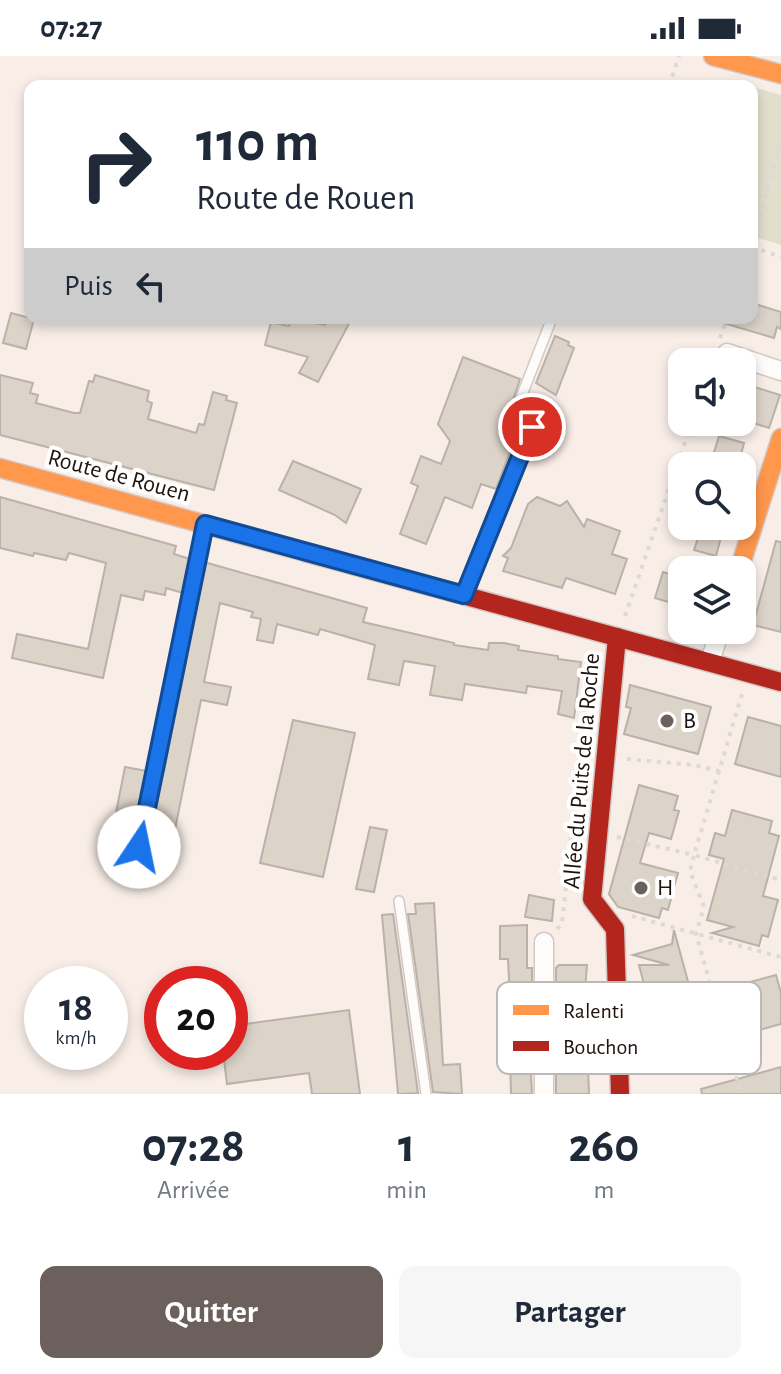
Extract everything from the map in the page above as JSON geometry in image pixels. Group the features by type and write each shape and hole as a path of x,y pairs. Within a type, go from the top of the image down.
{"main road":[{"path":"713,56 781,74"},
{"path":"743,556 781,438"},
{"name":"Route de Rouen","path":"0,468 781,682"},
{"name":"Allée du Puits de la Roche","path":"617,637 592,899 615,929 617,982"},
{"name":"Allée du Puits de la Roche","path":"619,1074 620,1094"}],"street":[{"path":"756,363 781,371"},
{"path":"710,662 716,644"},
{"path":"544,942 544,982"}],"lane":[{"path":"464,595 532,427 520,400 550,324"},
{"path":"139,847 205,524"},
{"path":"399,901 426,1094"}],"path":[{"path":"671,80 679,56"},
{"path":"758,224 781,141"},
{"path":"758,248 781,257"},
{"path":"617,637 687,436"},
{"path":"544,942 562,924 592,630"},
{"path":"710,982 696,934 704,907 690,871 748,673"},
{"path":"606,759 652,760 719,771"},
{"path":"599,832 781,880"},
{"path":"599,907 781,957"},
{"path":"735,1074 741,1094"}],"shaded area":[{"path":"758,89 781,95 781,245 758,238"}],"building":[{"path":"758,305 781,312 781,329 777,327 774,338 727,324 758,324"},
{"path":"11,313 24,316 24,324 33,324 26,349 3,343"},
{"path":"270,324 349,324 318,382 299,373 308,357 265,345"},
{"path":"555,336 569,342 568,345 574,348 556,395 536,383"},
{"path":"463,357 520,379 505,424 518,430 496,489 481,484 472,508 445,497 426,544 400,534 418,486 411,483 421,456 441,464 450,441 438,424"},
{"path":"0,375 33,383 30,393 38,395 36,403 80,413 89,381 93,382 95,375 149,391 147,401 152,403 148,419 196,433 199,424 204,425 213,392 227,396 226,400 237,403 214,490 0,435"},
{"path":"756,387 780,395 769,428 756,424"},
{"path":"719,436 744,443 742,452 714,452"},
{"path":"293,461 361,489 346,523 279,490"},
{"path":"0,497 176,546 174,554 190,559 183,593 166,588 165,595 145,591 143,600 121,595 103,678 12,658 17,634 88,649 106,563 69,553 66,560 0,548"},
{"path":"537,497 560,506 567,501 584,527 587,519 620,531 612,554 627,559 615,594 566,578 562,588 503,571 508,558 503,556 511,548 528,504"},
{"path":"697,540 720,540 716,556 694,550"},
{"path":"776,541 781,542 781,632 756,626 756,614"},
{"path":"204,562 367,608 363,622 454,645 488,650 489,643 504,643 519,646 518,650 581,662 574,718 558,714 562,691 527,686 526,693 465,684 462,700 430,695 435,666 404,661 399,685 368,679 375,645 320,629 318,635 277,624 273,643 257,640 261,619 251,617 253,612 220,603 204,682 231,687 227,705 201,700 173,839 149,835"},
{"path":"663,572 668,574 668,602 655,598"},
{"name":"B","path":"630,685 711,707 698,754 624,734 631,708 626,707"},
{"path":"748,717 781,726 781,777 735,764"},
{"path":"293,720 355,733 323,877 260,863"},
{"path":"125,767 147,771 134,832 113,828"},
{"path":"639,785 678,796 674,810 679,811 671,839 649,833 640,863 678,873 668,910 662,908 659,918 618,907 609,894"},
{"path":"732,810 772,821 769,833 779,836 763,896 778,900 768,937 762,935 759,946 712,933 733,927 707,920 724,859 709,855 715,833 725,836"},
{"path":"370,827 387,830 374,892 356,889"},
{"path":"529,895 554,900 552,921 525,917"},
{"path":"434,903 443,1065 460,1064 462,1094 433,1092 408,914 416,914 415,904"},
{"path":"393,914 418,1093 398,1094 382,915"},
{"path":"527,925 527,968 532,968 532,982 509,982 508,959 500,959 500,926"},
{"path":"674,930 688,982 643,982 639,965 669,965 633,955 672,944"},
{"path":"559,965 587,965 586,982 556,982 556,968"},
{"path":"776,975 781,993 781,1024 761,1030 761,982 750,982"},
{"path":"349,1010 360,1094 312,1094 309,1073 227,1084 225,1070 248,1070 248,1024"},
{"path":"781,1067 781,1094 702,1094 701,1089"},
{"path":"510,1074 531,1074 532,1094 511,1094"},
{"path":"556,1074 588,1074 589,1094 556,1094"}],"traffic: slow":[{"path":"713,56 781,74"},
{"path":"743,556 781,438"},
{"path":"0,468 305,552"}],"traffic: jam":[{"path":"305,552 781,682"},
{"path":"617,637 592,899 615,929 617,982"},
{"path":"619,1074 620,1094"}],"place":[{"name":"B","path":"667,721"},
{"name":"H","path":"641,888"}],"route":[{"path":"139,847 205,524 464,595 532,427"}]}
